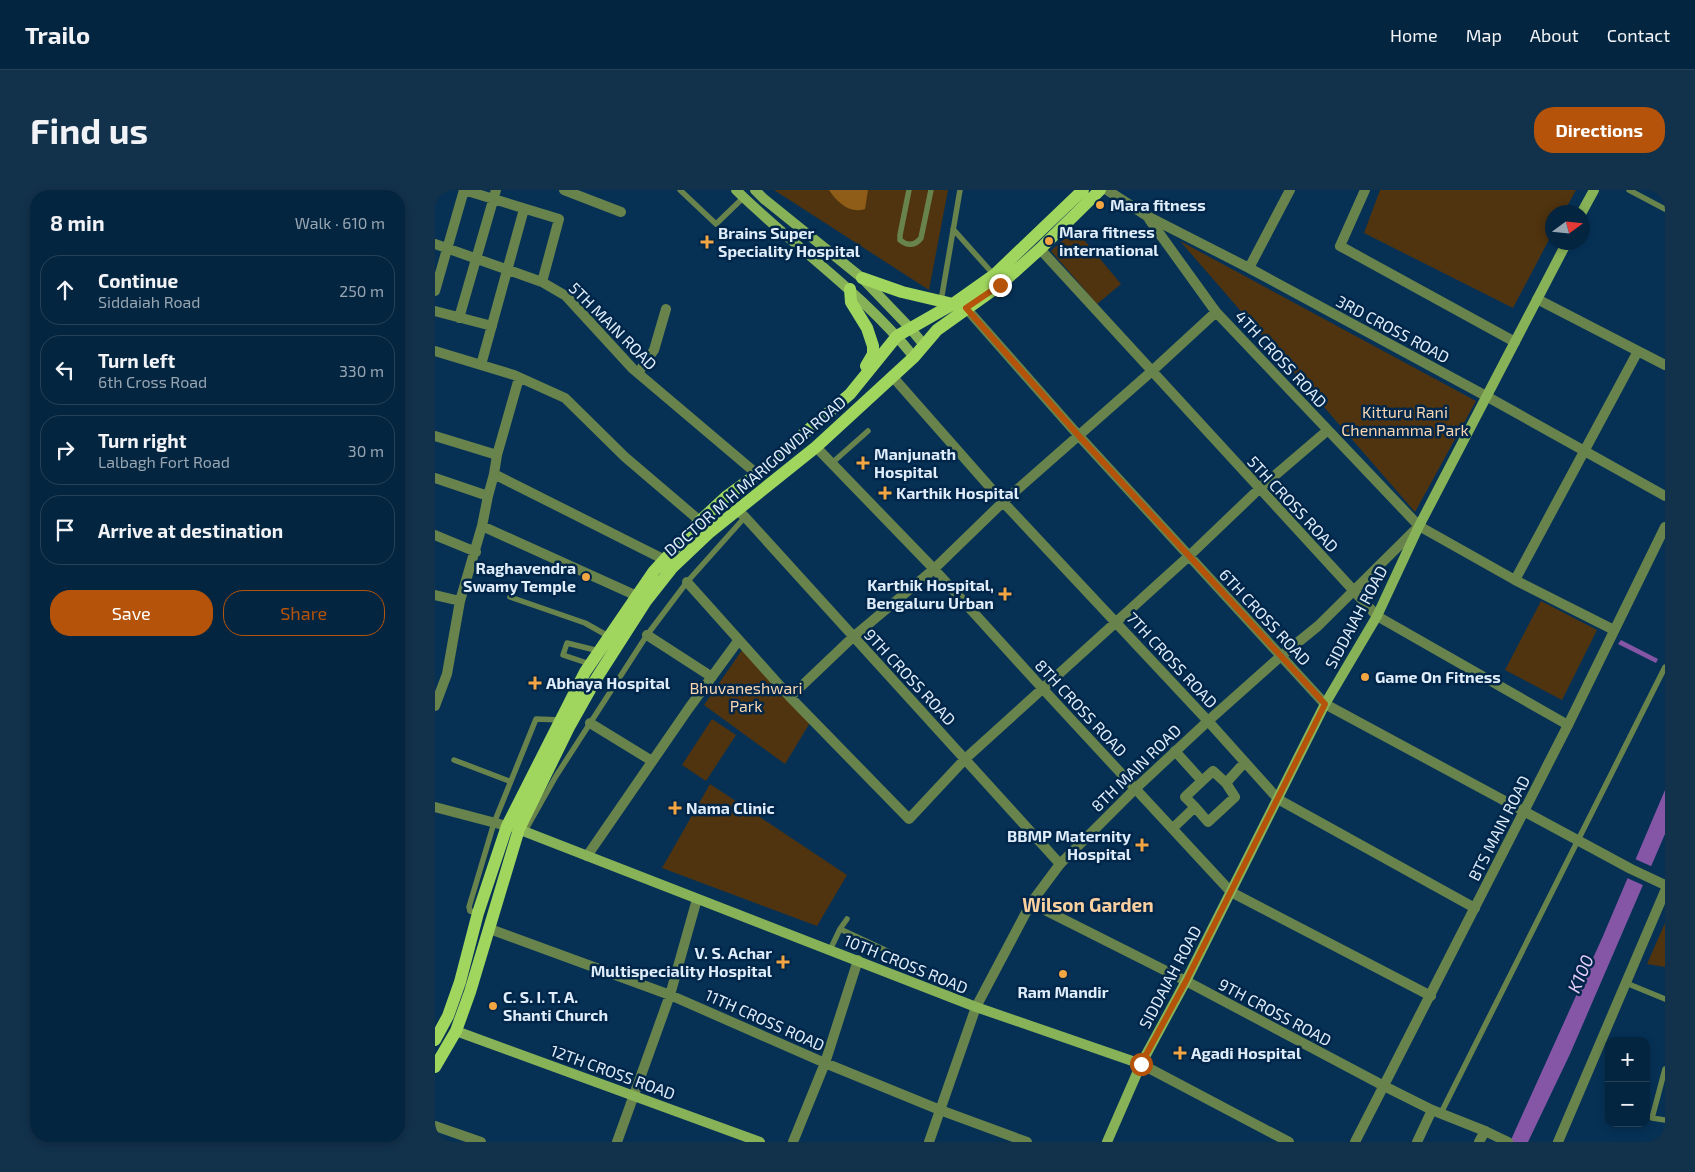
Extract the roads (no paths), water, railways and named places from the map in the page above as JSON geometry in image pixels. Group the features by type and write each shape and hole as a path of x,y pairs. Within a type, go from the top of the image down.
{"main road":[{"path":"755,190 764,200 862,278 924,344"},
{"name":"DOCTOR M H MARIGOWDA ROAD","path":"435,1066 456,1031 490,929 517,829 562,720 590,664 654,571 727,496 757,474 850,394 897,336 947,302 994,275 1083,190"},
{"name":"DOCTOR M H MARIGOWDA ROAD","path":"435,1040 448,1016 460,982 478,913 517,829 569,726 596,678 646,601 672,568 710,532 741,514 914,357 937,330 1000,285 1100,190"},
{"path":"1586,205 1594,190"},
{"path":"740,194 850,289 897,336 914,357"},
{"name":"SIDDAIAH ROAD","path":"1107,1142 1141,1064 1186,981 1325,704 1377,616 1419,526 1563,250"},
{"path":"862,278 902,292 947,302"},
{"path":"850,289 851,302 867,328 873,346 873,354 850,394"},
{"name":"10TH CROSS ROAD","path":"517,829 976,1007 1141,1064"},
{"name":"12TH CROSS ROAD","path":"456,1031 760,1142"}],"street":[{"path":"435,292 464,190 495,195 524,209 559,219 542,282"},
{"path":"564,190 621,212"},
{"name":"3RD CROSS ROAD","path":"1107,190 1147,216 1249,268 1487,396 1665,496"},
{"path":"1249,268 1290,190"},
{"path":"1365,190 1340,246 1515,342"},
{"path":"459,318 495,195"},
{"path":"481,365 524,209"},
{"name":"4TH CROSS ROAD","path":"1147,216 1216,312 1419,526 1515,580 1615,630"},
{"name":"5TH MAIN ROAD","path":"435,244 542,282 566,296 638,373 757,474"},
{"name":"5TH CROSS ROAD","path":"1040,249 1377,616 1568,725"},
{"path":"1537,299 1665,365"},
{"name":"6TH CROSS ROAD","path":"966,308 1079,436 1325,704 1631,869 1665,884"},
{"path":"638,373 654,350 666,309"},
{"path":"435,310 492,326"},
{"path":"790,697 853,638 934,568 1003,502 1216,312"},
{"path":"435,351 513,375 565,398 625,457 701,521"},
{"path":"1515,580 1638,351"},
{"name":"7TH CROSS ROAD","path":"892,376 1003,502 1278,799 1475,908"},
{"path":"435,706 447,674 460,601 476,552 497,455 519,378"},
{"path":"687,582 790,697 909,819 965,759 1189,556 1259,489 1328,430"},
{"path":"435,436 497,455"},
{"name":"8TH CROSS ROAD","path":"816,447 934,568 1231,892 1431,996"},
{"path":"494,474 665,560"},
{"path":"435,478 488,496"},
{"name":"9TH CROSS ROAD","path":"741,514 1060,864"},
{"path":"482,526 637,596"},
{"name":"8TH MAIN ROAD","path":"929,1142 976,1007 1031,903 1060,864 1135,788 1207,721 1318,626 1419,526"},
{"name":"BTS MAIN ROAD","path":"1355,1142 1568,725 1665,527"},
{"path":"435,536 476,552"},
{"path":"435,595 460,601"},
{"path":"647,635 712,677"},
{"path":"587,856 738,641"},
{"path":"590,723 652,761"},
{"path":"1175,751 1202,781"},
{"path":"1225,783 1245,762"},
{"path":"1213,771 1225,783 1235,797 1208,822 1185,797 1213,771"},
{"path":"435,807 517,829"},
{"path":"1173,828 1195,808"},
{"path":"1559,1142 1665,891"},
{"path":"617,1142 670,995 697,899"},
{"name":"9TH CROSS ROAD","path":"1031,903 1186,981 1384,1086 1437,1112 1485,1130 1508,1142"},
{"name":"11TH CROSS ROAD","path":"490,929 670,995 825,1063 940,1110 1027,1142"},
{"path":"793,1142 825,1063 858,960"},
{"name":"10TH CROSS ROAD","path":"1141,1064 1289,1142"},
{"path":"1417,1142 1437,1112"},
{"path":"435,1126 481,1142"},
{"path":"1479,1142 1485,1130"}],"lane":[{"path":"680,190 716,224 740,194"},
{"path":"909,190 900,236 904,243 912,245 918,243 921,238 931,190"},
{"path":"947,302 953,229 960,190"},
{"path":"1629,190 1665,209"},
{"path":"953,229 994,275"},
{"path":"833,463 868,432"},
{"path":"517,829 556,776 647,635 741,514"},
{"path":"510,597 585,623 610,636"},
{"path":"590,664 563,656 567,642 599,650"},
{"path":"1437,1112 1665,667"},
{"path":"478,913 471,912 469,908 494,823 509,781 536,719 562,720"},
{"path":"454,760 509,781"},
{"path":"830,950 847,919"},
{"path":"840,929 898,956"},
{"path":"1626,983 1665,999"},
{"path":"1665,1069 1652,1118 1665,1120"}],"place":[{"name":"Mara fitness","path":"1100,205"},
{"name":"Mara fitness international","path":"1049,241"},
{"name":"Brains Super Speciality Hospital","path":"707,242"},
{"name":"Manjunath Hospital","path":"863,463"},
{"name":"Karthik Hospital","path":"885,493"},
{"name":"Raghavendra Swamy Temple","path":"586,577"},
{"name":"Karthik Hospital, Bengaluru Urban","path":"1005,594"},
{"name":"Game On Fitness","path":"1365,677"},
{"name":"Abhaya Hospital","path":"535,683"},
{"name":"Nama Clinic","path":"675,808"},
{"name":"BBMP Maternity Hospital","path":"1142,845"},
{"name":"V. S. Achar Multispeciality Hospital","path":"783,962"},
{"name":"Ram Mandir","path":"1063,974"},
{"name":"C. S. I. T. A. Shanti Church","path":"493,1006"},
{"name":"Agadi Hospital","path":"1180,1053"}],"district":[{"name":"Wilson Garden","path":"1088,905"}],"park label":[{"name":"Kitturu Rani Chennamma Park","path":"1405,421"},
{"name":"Bhuvaneshwari Park","path":"746,697"}],"water label":[{"name":"K100","path":"1581,974"}]}
